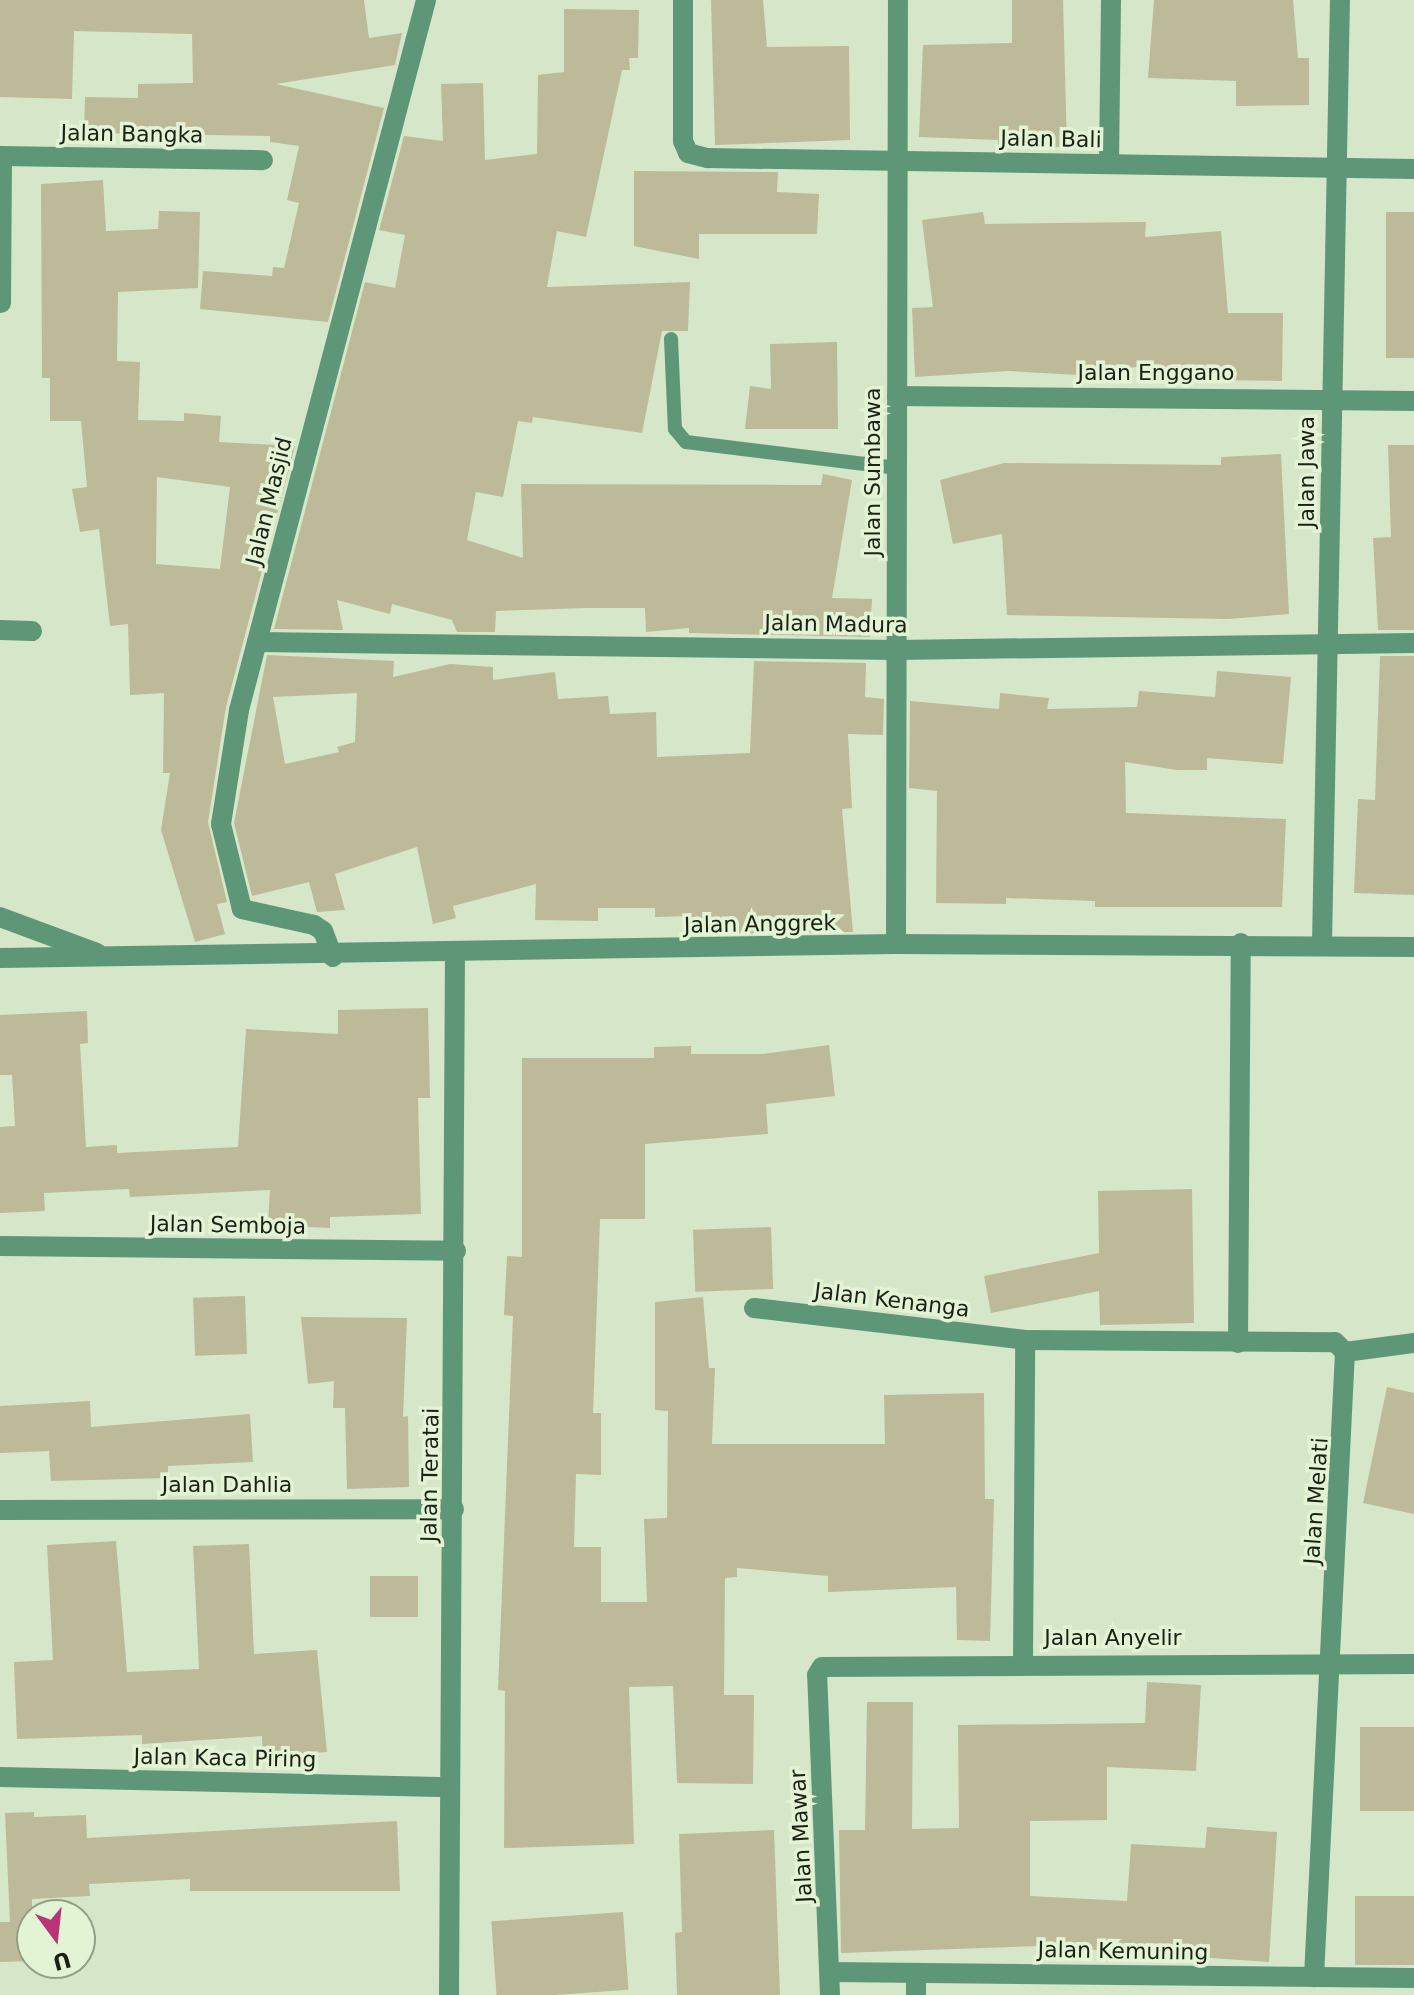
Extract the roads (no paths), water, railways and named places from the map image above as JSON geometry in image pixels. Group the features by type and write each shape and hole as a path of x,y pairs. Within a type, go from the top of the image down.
{"street":[{"name":"Jalan Masjid","path":"333,957 323,931 314,925 248,912 239,900 221,824 239,710 426,0"},
{"name":"Jalan Bali","path":"683,0 688,153 897,161 1414,169"},
{"name":"Jalan Sumbawa","path":"896,944 898,0"},
{"path":"1109,164 1111,0"},
{"name":"Jalan Jawa","path":"1322,944 1331,643 1331,398 1340,0"},
{"path":"1,156 1,303"},
{"name":"Jalan Bangka","path":"1,156 263,160"},
{"name":"Jalan Enggano","path":"897,396 1414,401"},
{"path":"0,630 32,631"},
{"name":"Jalan Madura","path":"257,642 896,650 1414,643"},
{"name":"Jalan Anggrek","path":"0,917 107,957"},
{"path":"1238,1343 1241,943"},
{"name":"Jalan Anggrek","path":"0,958 333,957 896,944 1241,943 1414,947"},
{"name":"Jalan Teratai","path":"449,1995 456,1251 455,955"},
{"name":"Jalan Semboja","path":"0,1246 456,1251"},
{"name":"Jalan Kenanga","path":"754,1308 1025,1340"},
{"path":"1023,1662 1025,1340 1335,1342 1345,1352 1414,1343"},
{"name":"Jalan Melati","path":"1314,1977 1349,1365 1345,1352"},
{"name":"Jalan Dahlia","path":"0,1510 454,1509"},
{"name":"Jalan Anyelir","path":"817,1675 831,1665 1330,1661 1414,1664"},
{"name":"Jalan Mawar","path":"817,1675 830,1995"},
{"name":"Jalan Kaca Piring","path":"0,1777 450,1787"},
{"name":"Jalan Kemuning","path":"831,1972 1414,1978"},
{"path":"916,1973 916,1995"}],"lane":[{"path":"671,339 675,429 686,442 897,468"}]}
